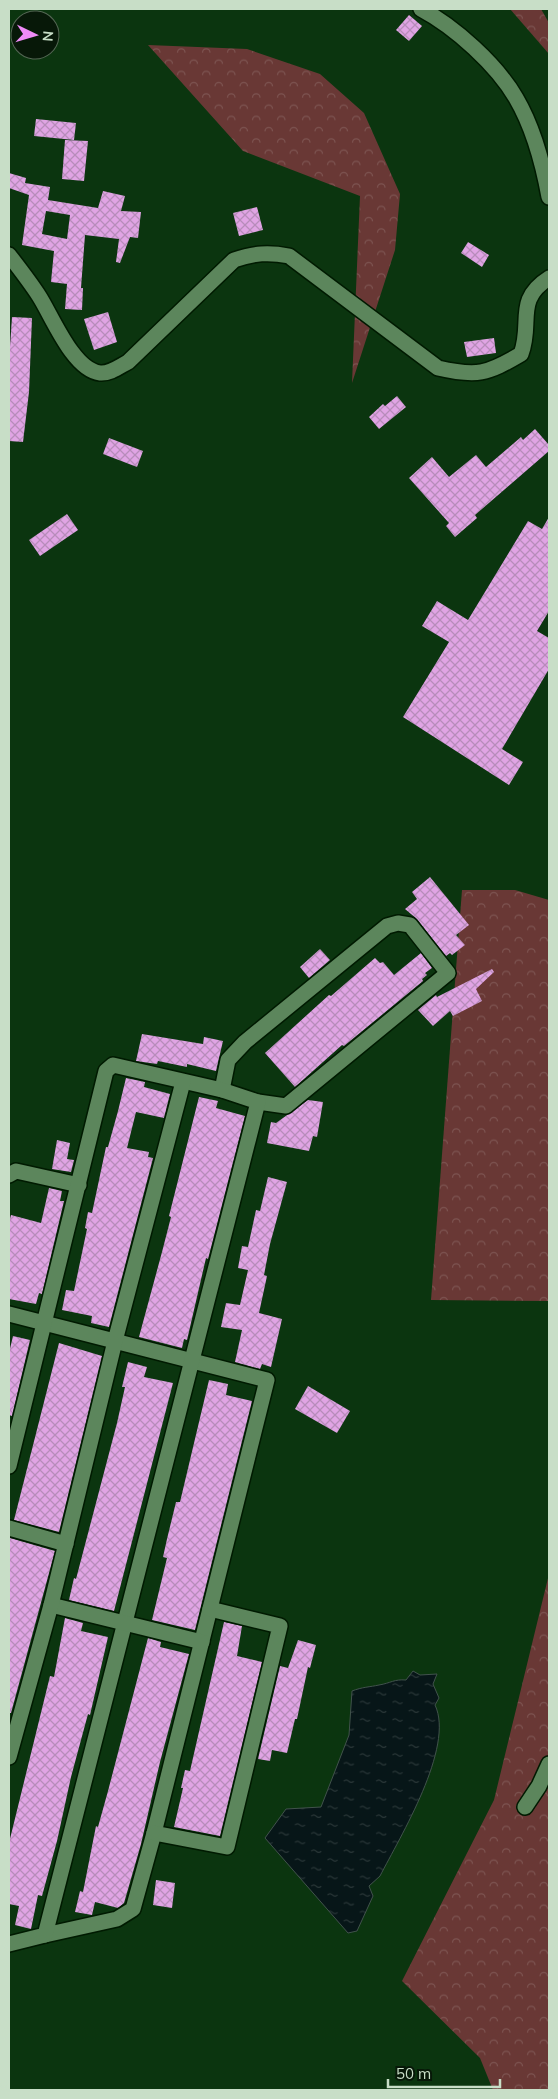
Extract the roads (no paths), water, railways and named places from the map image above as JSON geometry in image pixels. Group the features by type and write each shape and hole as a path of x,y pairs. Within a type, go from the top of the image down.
{"street":[{"path":"422,9 442,20 483,58 517,99 534,140 549,197"},
{"path":"9,255 39,296 80,363 100,373 114,370 128,362 234,260 253,253 274,252 289,256 438,368 465,374 491,371 521,354 526,342 527,300 538,285 549,278"},
{"path":"9,1466 46,1322 106,1071 113,1065 222,1090 258,1102 286,1106 448,973 410,925 398,923 387,926 245,1042 228,1060 222,1090"},
{"path":"9,1757 11,1737 51,1605 115,1341 183,1082"},
{"path":"45,1935 258,1102"},
{"path":"9,1175 16,1171 79,1185"},
{"path":"9,1314 268,1380 154,1833 132,1909 117,1919 9,1944"},
{"path":"9,1528 66,1544"},
{"path":"51,1605 202,1642"},
{"path":"154,1833 227,1847 280,1626 210,1609"},
{"path":"525,1807 539,1786 549,1764"}],"water":[{"path":"413,1671 420,1675 437,1674 433,1684 439,1698 435,1705 439,1723 438,1744 432,1767 411,1816 380,1876 369,1886 373,1896 357,1931 348,1933 265,1838 286,1809 321,1807 349,1735 352,1691 406,1680"}]}
